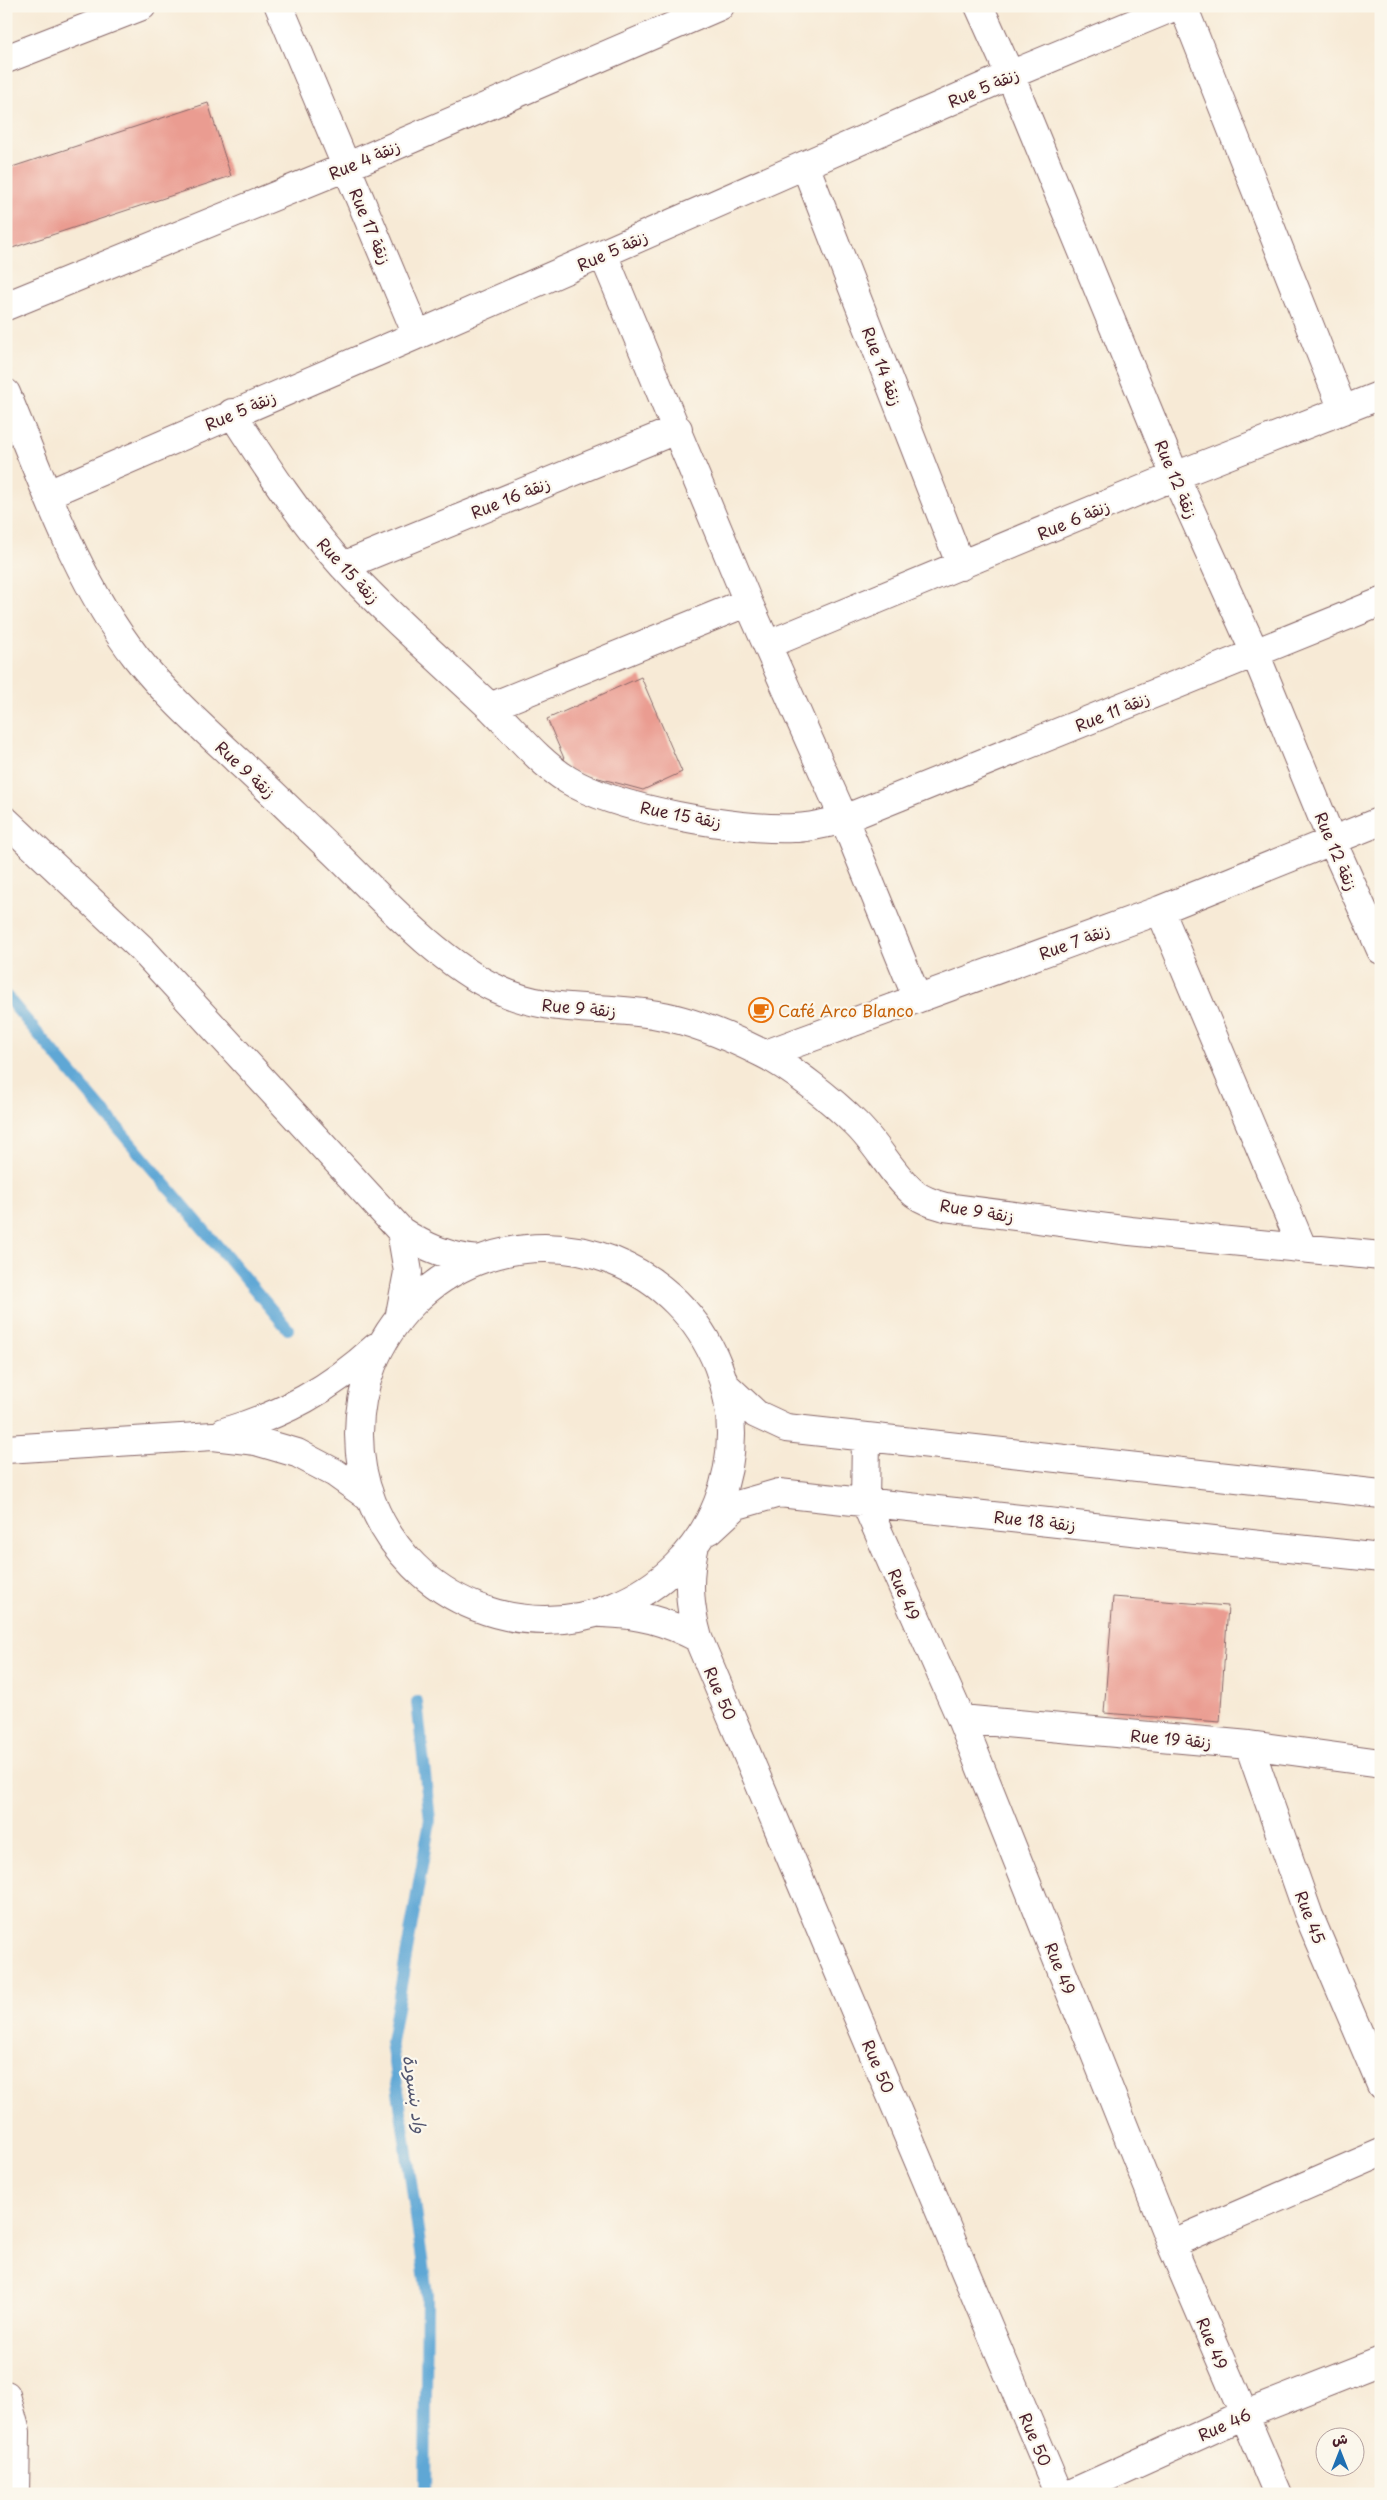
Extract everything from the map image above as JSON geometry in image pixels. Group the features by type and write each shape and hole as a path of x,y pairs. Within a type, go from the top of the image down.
{"street":[{"path":"6,60 142,6"},
{"name":"Rue 17 زنقة","path":"280,6 417,336"},
{"name":"Rue 4 زنقة","path":"6,306 346,167 720,6"},
{"name":"Rue 12 زنقة","path":"978,6 1010,75 1175,476 1255,653 1332,841 1381,950"},
{"name":"Rue 5 زنقة","path":"48,494 232,413 417,336 1010,75 1176,6"},
{"path":"1183,6 1343,410"},
{"name":"Rue 14 زنقة","path":"805,165 961,566"},
{"path":"602,254 678,429 748,602 844,819 917,998"},
{"name":"Rue 9 زنقة","path":"6,393 48,494 100,601 134,654 171,698 407,923 467,973 498,990 533,1003 660,1015 731,1038 766,1054 795,1074 856,1123 881,1152 902,1181 916,1195 945,1207 1130,1231 1381,1256"},
{"name":"Rue 6 زنقة","path":"767,645 1175,476 1381,395"},
{"name":"Rue 15 زنقة","path":"232,413 295,508 343,566 490,707 548,766 568,781 594,793 668,813 757,828 794,828 844,819"},
{"name":"Rue 16 زنقة","path":"343,566 678,429"},
{"path":"490,707 748,602"},
{"name":"Rue 11 زنقة","path":"844,819 1381,602"},
{"path":"6,821 141,948 401,1231 418,1243 437,1252 458,1258 479,1260"},
{"name":"Rue 7 زنقة","path":"766,1054 1160,910 1381,821"},
{"path":"1160,910 1302,1247"},
{"path":"400,1314 408,1272 401,1231"},
{"path":"698,1638 655,1619 628,1614 601,1613 536,1622 478,1609 426,1580 387,1536 362,1482 357,1423 370,1364 400,1314 445,1275 500,1251 559,1246 622,1262 676,1298 714,1350 732,1412 728,1477 699,1540"},
{"path":"213,1436 261,1421 306,1400 347,1373 384,1340"},
{"path":"724,1384 756,1414 786,1428 1381,1494"},
{"path":"6,1449 213,1436 256,1441 297,1453 335,1473 370,1498"},
{"name":"Rue 49","path":"866,1438 865,1502 961,1719 1171,2244 1278,2494"},
{"name":"Rue 18 زنقة","path":"601,1613 658,1584 699,1540 737,1505 779,1493 1381,1558"},
{"name":"Rue 50","path":"699,1540 690,1568 689,1590 692,1615 698,1638 1059,2494"},
{"name":"Rue 19 زنقة","path":"961,1719 1249,1745 1381,1762"},
{"name":"Rue 45","path":"1249,1745 1309,1916 1381,2085"},
{"path":"1171,2244 1381,2153"},
{"name":"Rue 46","path":"1070,2494 1244,2415 1381,2361"},
{"path":"6,2396 16,2432 16,2494"}],"building":[{"path":"208,103 231,176 6,250 6,169"},
{"path":"641,677 682,772 643,790 569,770 547,719"},
{"path":"1113,1597 1228,1606 1220,1722 1104,1713"}],"waterway":[{"path":"6,996 288,1329"},
{"name":"واد بنسودة","path":"417,1702 430,1820 391,2042 427,2294 425,2494"}],"place":[{"name":"Café Arco Blanco","path":"761,1010"}]}
